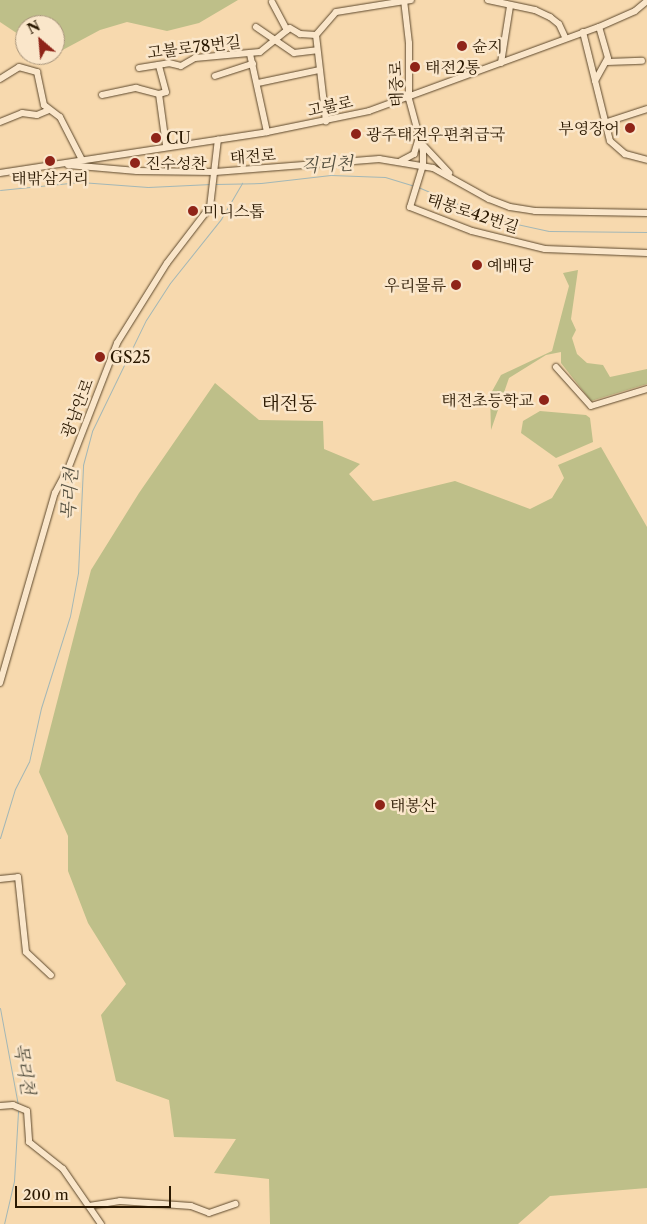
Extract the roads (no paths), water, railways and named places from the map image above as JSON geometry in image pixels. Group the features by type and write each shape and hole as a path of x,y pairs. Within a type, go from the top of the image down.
{"street":[{"path":"488,0 536,10 559,24 566,37"},
{"path":"326,121 316,35 336,12 406,1"},
{"name":"태중로","path":"406,1 409,99 424,165"},
{"name":"고불로","path":"0,173 166,145 267,132 326,121 409,99 566,37 599,26 635,11 647,1"},
{"path":"272,2 286,30 316,35"},
{"path":"501,63 510,6"},
{"path":"595,81 606,62 608,54 599,26"},
{"path":"256,27 294,53 317,50"},
{"name":"고불로78번길","path":"139,68 159,65 181,66 195,58 260,52 286,30"},
{"path":"583,32 610,141 620,150 647,160"},
{"path":"250,54 258,83 267,132"},
{"path":"606,62 642,61"},
{"path":"214,76 253,64"},
{"path":"102,95 136,88 160,94 167,89 159,65"},
{"path":"0,79 19,67 35,70 39,75 41,99 49,110 60,116 82,160"},
{"path":"258,83 319,70"},
{"path":"160,94 166,145"},
{"path":"604,123 647,109"},
{"path":"0,122 22,113 37,115 49,110"},
{"path":"399,162 414,154 419,138"},
{"path":"419,138 457,181"},
{"name":"광남안로","path":"0,683 50,506 68,469 111,356 167,263 207,213 214,193 218,139"},
{"name":"태전로","path":"60,164 137,171 215,174 358,159 399,162 424,165 488,199 522,209 647,214"},
{"name":"태봉로42번길","path":"424,165 411,203 462,228 545,249 647,252"},
{"path":"556,368 590,406 647,389"},
{"path":"1,880 18,877 26,952 52,975"},
{"path":"0,1106 13,1105 24,1109 28,1114 28,1142 63,1169 101,1224"},
{"path":"89,1206 120,1201 192,1206 210,1213 235,1204"}],"waterway":[{"name":"직리천","path":"215,184 261,183 331,175 385,177 414,186"},
{"name":"직리천","path":"0,190 80,182 148,187 211,184"},
{"name":"목리천","path":"0,838 15,789 29,762 41,708 70,616 78,573 83,465 92,431 146,320 170,283 221,219 242,183"},
{"name":"직리천","path":"418,187 493,219 549,231 647,232"},
{"name":"목리천","path":"0,1008 18,1105"},
{"name":"목리천","path":"4,1224 14,1181 18,1111"}],"place":[{"name":"슌지","path":"462,46"},
{"name":"태전2통","path":"415,67"},
{"name":"부영장어","path":"630,128"},
{"name":"광주태전우편취급국","path":"356,134"},
{"name":"CU","path":"156,138"},
{"name":"태밖삼거리","path":"50,161"},
{"name":"진수성찬","path":"135,163"},
{"name":"미니스톱","path":"193,211"},
{"name":"예배당","path":"477,265"},
{"name":"우리물류","path":"456,285"},
{"name":"GS25","path":"100,357"},
{"name":"태전초등학교","path":"544,400"},
{"name":"태봉산","path":"380,805"}],"district":[{"name":"태전동","path":"289,404"}]}
